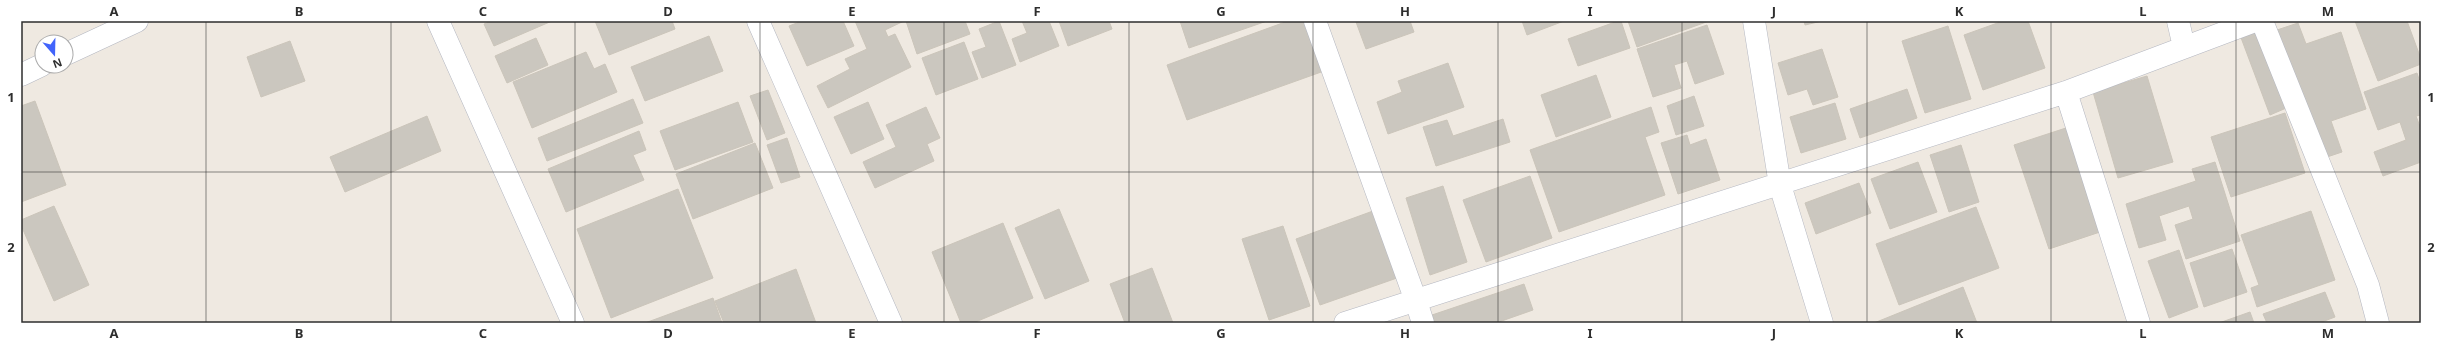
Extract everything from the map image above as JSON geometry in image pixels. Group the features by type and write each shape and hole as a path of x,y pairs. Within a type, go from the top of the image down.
{"street":[{"path":"74,50 137,21"},
{"path":"438,21 573,323"},
{"path":"758,21 891,323"},
{"path":"1315,21 1423,323"},
{"path":"1754,21 1780,185 1822,323"},
{"path":"2178,21 2184,48"},
{"path":"1345,323 1780,185 2066,92 2255,21"},
{"path":"2262,21 2368,285 2378,323"},
{"path":"21,75 34,69"},
{"path":"2066,92 2139,323"}],"building":[{"path":"492,21 552,21 494,46 484,24"},
{"path":"595,21 672,21 675,29 609,55"},
{"path":"802,21 843,21 854,46 807,66 789,26"},
{"path":"855,21 904,21 885,30 888,37 895,34 911,67 828,108 817,86 850,69 845,59 867,49"},
{"path":"906,21 965,21 970,34 917,54"},
{"path":"999,21 1016,65 982,78 972,52 986,47 979,29"},
{"path":"1022,21 1049,21 1059,46 1020,62 1012,39 1027,33"},
{"path":"1059,21 1109,21 1112,29 1068,46"},
{"path":"1180,21 1267,21 1189,48"},
{"path":"1288,21 1306,21 1324,71 1187,120 1167,65"},
{"path":"1410,21 1414,32 1366,49 1356,22"},
{"path":"1522,21 1564,21 1527,35"},
{"path":"1621,21 1630,48 1578,66 1568,39"},
{"path":"1628,21 1709,21 1637,47"},
{"path":"1804,21 1822,21 1805,25"},
{"path":"2003,21 2028,21 2045,68 1983,90 1964,35"},
{"path":"2355,21 2407,21 2421,59 2421,64 2378,81"},
{"path":"2298,23 2306,44 2341,32 2366,109 2331,121 2342,152 2321,159 2277,30"},
{"path":"1707,25 1724,74 1695,84 1687,61 1674,65 1681,88 1653,97 1637,49"},
{"path":"1948,26 1971,99 1925,113 1902,41"},
{"path":"2262,27 2291,106 2270,115 2240,35"},
{"path":"709,36 723,71 645,101 631,67"},
{"path":"536,38 548,65 507,83 495,56"},
{"path":"290,41 305,81 261,97 247,57"},
{"path":"964,42 978,79 936,95 922,58"},
{"path":"1822,49 1838,97 1813,105 1807,89 1788,95 1778,63"},
{"path":"586,52 594,69 605,64 617,92 532,128 513,82"},
{"path":"1448,63 1464,107 1388,134 1377,102 1402,92 1398,81"},
{"path":"2417,73 2421,85 2421,115 2416,116 2421,129 2421,162 2383,176 2374,152 2406,140 2400,122 2378,130 2364,92"},
{"path":"1596,75 1611,117 1556,137 1541,95"},
{"path":"2147,76 2173,162 2118,178 2093,92"},
{"path":"1907,89 1917,118 1860,138 1850,109"},
{"path":"768,90 785,133 767,140 750,96"},
{"path":"1694,96 1704,126 1676,135 1667,106"},
{"path":"633,99 643,123 547,161 538,138"},
{"path":"35,101 66,185 21,202 21,106"},
{"path":"738,102 753,142 675,170 660,131"},
{"path":"868,102 884,139 851,154 834,117"},
{"path":"1835,103 1846,139 1801,153 1790,117"},
{"path":"926,107 940,138 927,144 934,161 875,188 863,162 896,147 886,125"},
{"path":"1651,107 1659,132 1645,137 1665,195 1559,232 1530,150"},
{"path":"2285,113 2305,173 2231,197 2211,137"},
{"path":"427,116 441,151 345,192 330,157"},
{"path":"1503,119 1510,142 1436,166 1423,127 1447,120 1453,136"},
{"path":"2072,126 2106,230 2049,249 2014,145"},
{"path":"639,131 646,150 633,155 644,180 566,212 548,169"},
{"path":"1687,135 1690,145 1706,139 1720,180 1678,194 1661,143"},
{"path":"787,138 800,177 781,183 767,145"},
{"path":"755,143 773,188 693,219 676,174"},
{"path":"1961,145 1979,202 1949,212 1930,155"},
{"path":"1918,162 1937,212 1890,229 1871,179"},
{"path":"2215,162 2240,241 2186,259 2175,225 2193,219 2189,206 2159,216 2166,240 2139,248 2126,204 2196,181 2192,169"},
{"path":"1530,176 1552,238 1486,262 1463,200"},
{"path":"1859,183 1871,213 1816,234 1805,203"},
{"path":"1443,186 1467,262 1430,275 1406,198"},
{"path":"678,189 713,278 611,318 577,229"},
{"path":"54,206 89,285 54,301 21,225 21,220"},
{"path":"1976,207 1999,268 1899,305 1876,244"},
{"path":"1059,209 1089,281 1045,299 1015,228"},
{"path":"1373,211 1397,278 1320,305 1296,239"},
{"path":"2311,211 2335,280 2257,307 2251,288 2259,285 2241,235"},
{"path":"1003,223 1033,298 973,323 961,323 932,252"},
{"path":"1283,226 1310,306 1269,320 1242,239"},
{"path":"2232,249 2247,292 2204,307 2190,263"},
{"path":"2179,250 2198,307 2169,318 2148,261"},
{"path":"1152,268 1173,323 1125,323 1110,284"},
{"path":"796,269 816,323 724,323 715,301"},
{"path":"1524,284 1533,310 1496,323 1435,323 1432,315"},
{"path":"1963,287 1977,323 1874,323"},
{"path":"2325,292 2335,317 2319,323 2267,323 2263,314"},
{"path":"713,298 722,323 645,323"},
{"path":"2250,312 2254,323 2219,323"}]}
